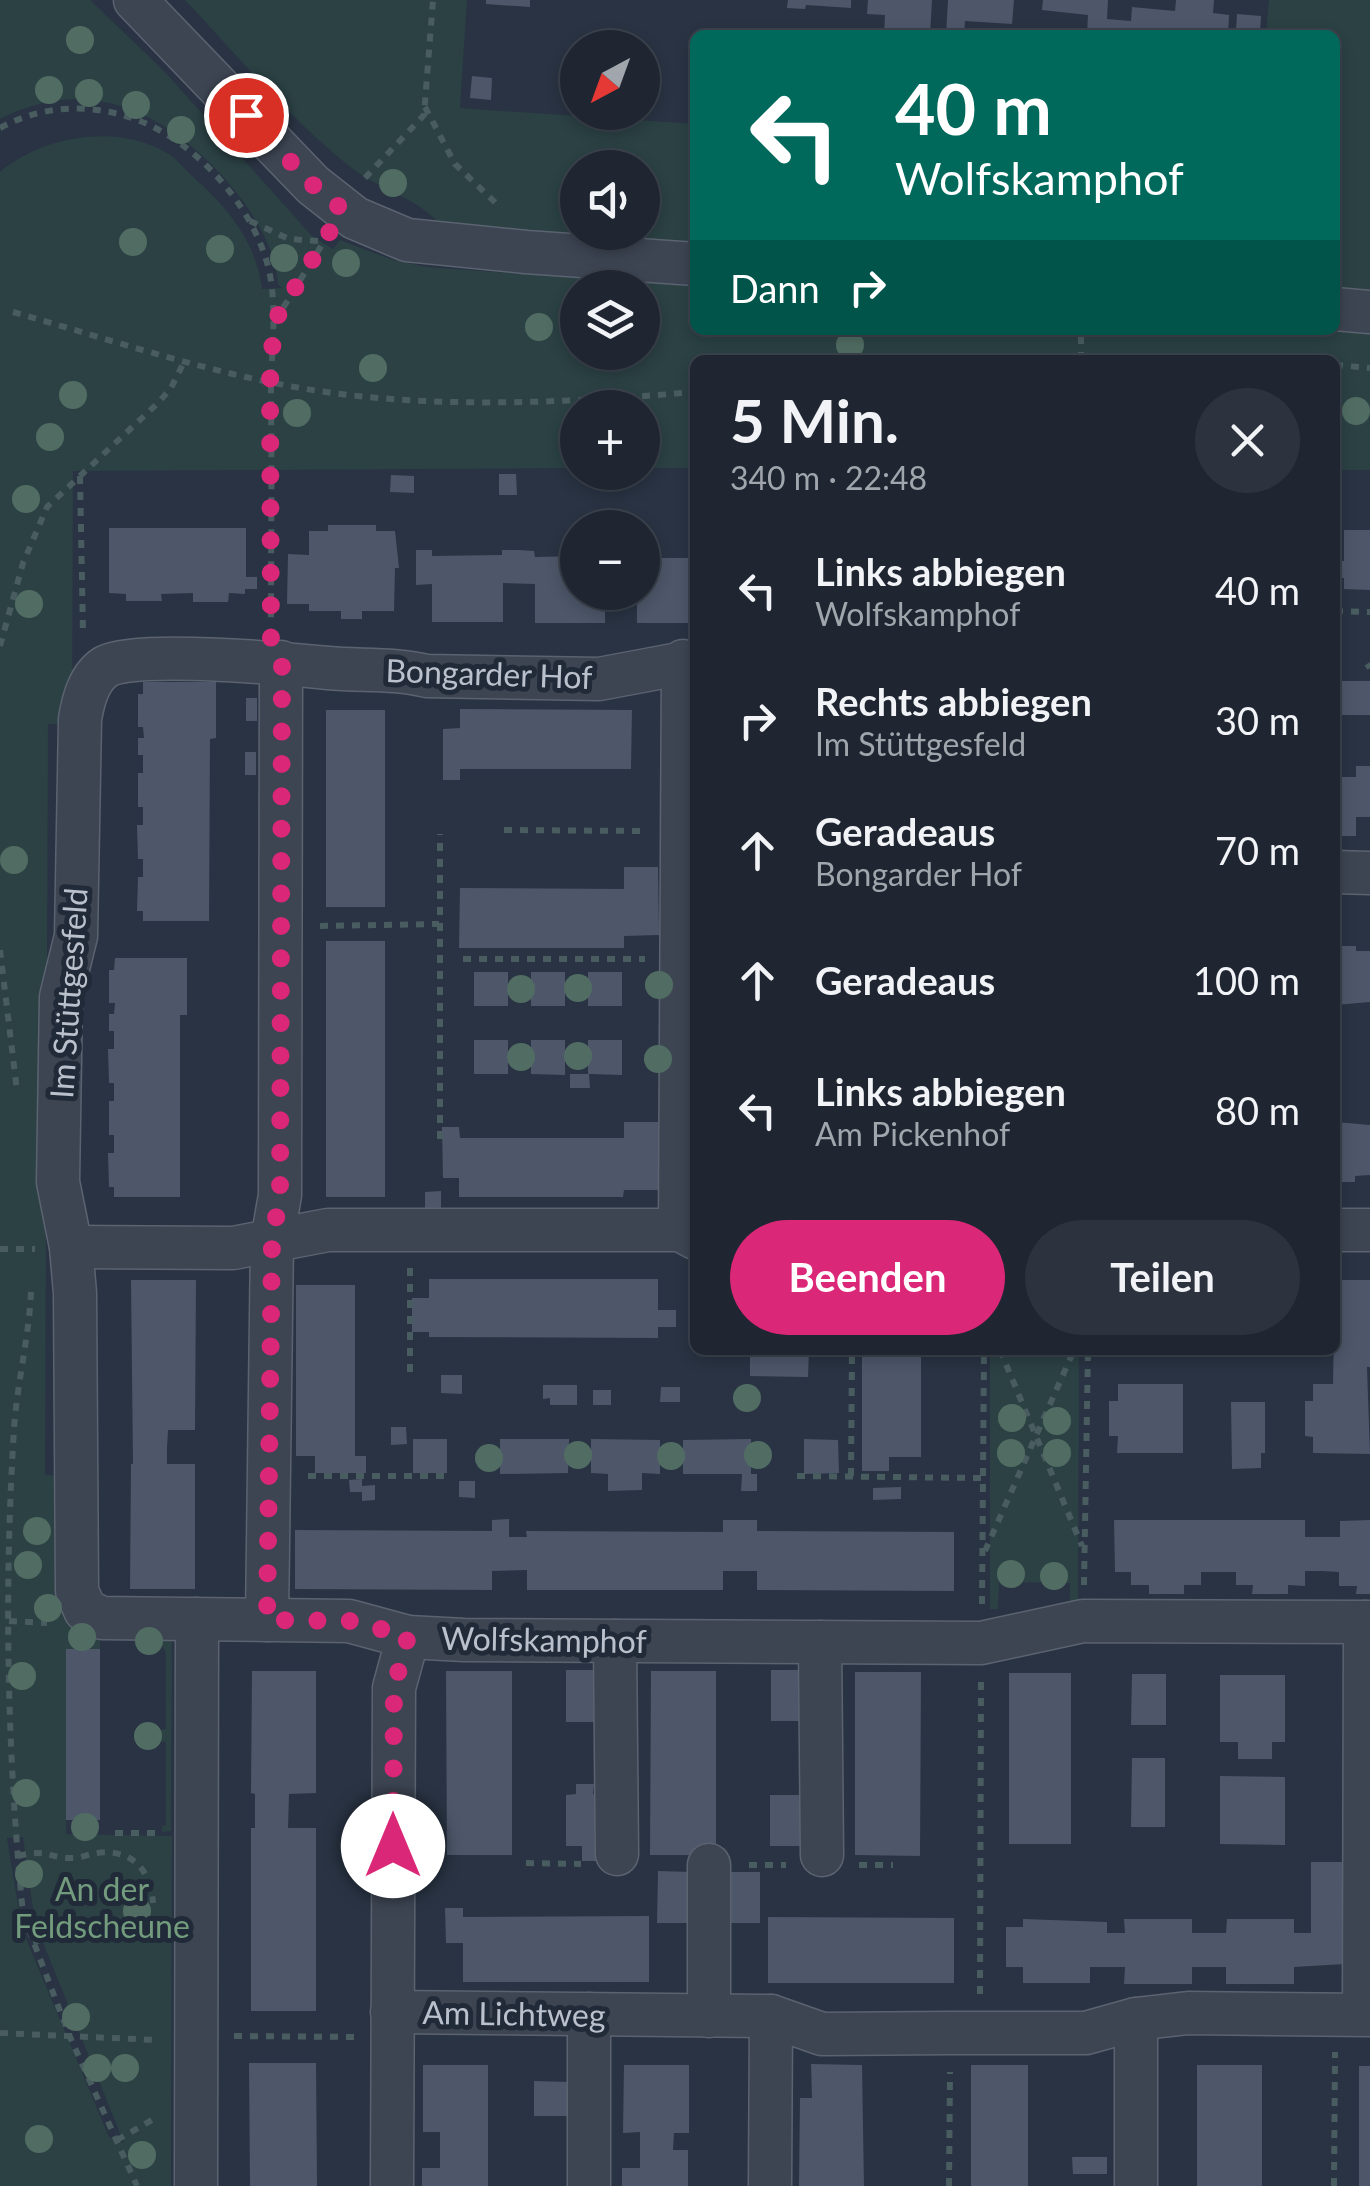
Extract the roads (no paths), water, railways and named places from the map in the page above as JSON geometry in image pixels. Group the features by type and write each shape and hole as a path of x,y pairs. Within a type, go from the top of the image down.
{"street":[{"path":"135,0 313,185 334,226 371,226 408,240 690,264"},
{"path":"1340,309 1370,312"},
{"name":"Bongarder Hof","path":"109,665 141,660 282,662 402,670 428,676 600,679 689,661"},
{"path":"45,1243 234,1248 328,1230 687,1234 681,960 689,661"},
{"path":"267,1620 272,1241 280,1195 282,662"},
{"name":"Im Stüttgesfeld","path":"45,1243 58,1182 61,997 76,936 82,710 89,685 109,665"},
{"path":"1340,872 1370,873"},
{"path":"1340,1230 1370,1230"},
{"name":"Wolfskamphof","path":"45,1243 75,1293 79,1601 85,1610 102,1618 350,1621 408,1636 464,1640 981,1643 1084,1621 1368,1622"},
{"path":"196,2186 197,1619"},
{"path":"1357,2014 1368,1622"},
{"name":"Am Lichtweg","path":"408,1636 394,1688 377,2024 588,2014 771,2016 822,2034 1086,2033 1136,2019 1188,2013 1357,2014"},
{"path":"616,1641 617,1854"},
{"path":"820,1642 822,1855"},
{"path":"709,1865 709,2016"},
{"path":"588,2014 589,2186"},
{"path":"770,2186 771,2016"},
{"path":"1136,2019 1136,2186"},
{"path":"377,2024 392,2186"}],"park label":[{"name":"An der Feldscheune","path":"102,1906"}]}
